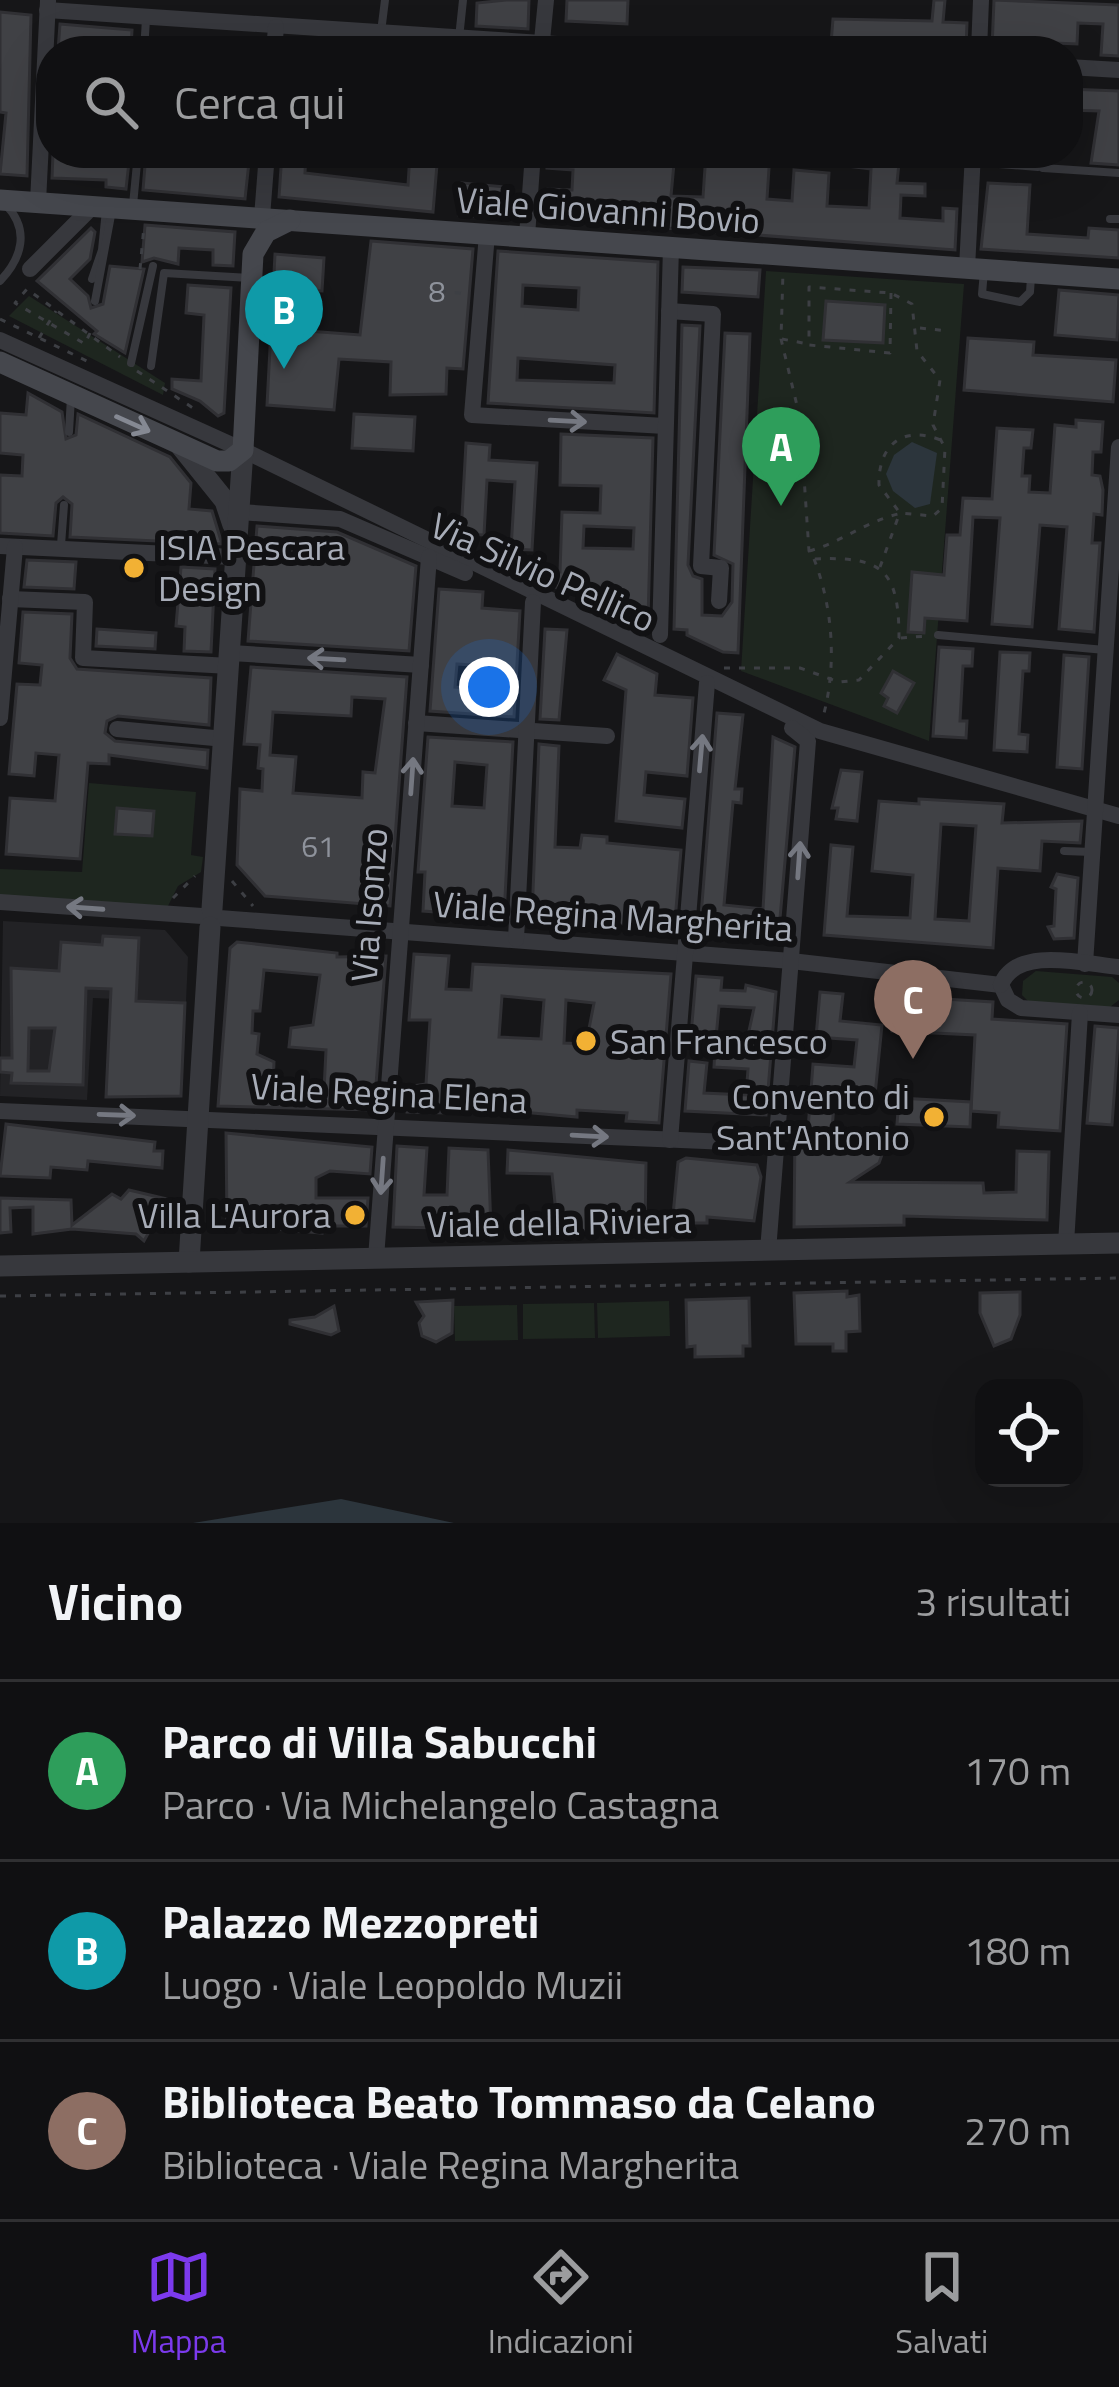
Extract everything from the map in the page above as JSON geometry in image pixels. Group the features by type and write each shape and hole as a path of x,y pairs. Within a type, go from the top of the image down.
{"main road":[{"name":"Viale Giovanni Bovio","path":"0,200 207,215 264,224 291,220 1119,279"},
{"path":"207,215 242,232 253,254"},
{"path":"0,362 223,462 243,450 253,254 264,224"}],"street":[{"path":"542,36 546,0"},
{"path":"980,36 981,0"},
{"path":"46,36 47,5 146,18 420,36"},
{"path":"275,36 276,27"},
{"path":"1083,69 1119,70"},
{"path":"38,202 40,168"},
{"path":"264,224 266,168"},
{"path":"526,236 532,168"},
{"path":"973,168 975,269"},
{"path":"30,269 118,212"},
{"path":"487,234 472,415 665,426"},
{"path":"660,634 671,247"},
{"path":"669,311 713,314 701,566 721,568 719,601"},
{"path":"0,340 243,450 820,731 1119,817"},
{"path":"180,445 227,506 235,591"},
{"path":"1083,973 1117,539 1119,447"},
{"path":"188,1262 243,450"},
{"name":"Via Silvio Pellico","path":"239,512 340,519 533,602 806,736 791,961"},
{"path":"0,718 10,599 7,546 234,557"},
{"name":"Via Isonzo","path":"376,1258 429,557"},
{"path":"10,599 85,602 83,658 421,664"},
{"path":"515,939 533,602"},
{"path":"670,1140 706,683"},
{"path":"416,723 607,736"},
{"path":"117,729 225,740"},
{"name":"Viale Regina Margherita","path":"0,902 791,961 1001,985"},
{"path":"768,1251 791,961"},
{"path":"1119,968 1083,973 1026,961 1011,968 1001,985 1007,1000 1021,1008 1119,1015"},
{"path":"1066,1244 1079,1013"},
{"name":"Viale Regina Elena","path":"0,1111 774,1144"},
{"name":"Viale della Riviera","path":"0,1266 1119,1244"}],"lane":[{"path":"381,33 385,0"},
{"path":"459,36 463,0"},
{"path":"145,36 146,18"},
{"path":"95,301 132,168"},
{"path":"1053,168 1119,173"},
{"path":"0,200 15,216 21,246 3,278"},
{"path":"92,279 118,212"},
{"path":"131,363 153,266"},
{"path":"151,366 164,273 252,278"},
{"path":"69,432 70,397"},
{"path":"61,549 64,505"},
{"path":"938,635 1107,650"},
{"path":"1064,851 1093,852"}],"path":[{"path":"118,212 140,269"},
{"path":"783,270 781,339 800,418 809,551 826,592 832,680 823,714"},
{"path":"809,344 809,287 891,293 912,304 917,351 940,380 933,425 944,441 942,508 934,516 900,513 865,523 838,543 809,551"},
{"path":"90,332 86,344 15,303 27,289 90,332 148,379 209,417"},
{"path":"440,291 482,296"},
{"path":"781,339 890,353 891,293"},
{"path":"39,338 56,309"},
{"path":"918,328 948,331"},
{"path":"900,513 879,485 885,449 893,440 910,435 944,441"},
{"path":"880,567 900,513"},
{"path":"814,559 855,557 880,567 895,585 899,638"},
{"path":"720,668 800,668 832,680 859,680 899,638 938,635"},
{"path":"170,903 188,880 214,875"},
{"name":"Viale della Riviera","path":"0,1296 1119,1278"}],"shaded area":[{"path":"766,271 964,284 929,741 741,671"},
{"path":"29,296 165,383 163,395 9,316"},
{"path":"912,442 937,453 930,504 915,508 893,491 886,474 894,455"},
{"path":"89,783 196,792 191,855 203,857 201,872 178,886 166,910 0,896 0,869 82,872"},
{"path":"3,921 165,930 188,957 186,1002 93,998 87,1100 0,1096"},
{"path":"1036,971 1112,977 1119,983 1119,1000 1110,1007 1029,1002 1022,995 1023,981"},
{"path":"669,1301 670,1336 598,1338 597,1303"},
{"path":"594,1303 595,1338 523,1339 523,1304"},
{"path":"517,1305 518,1340 455,1341 454,1306"},
{"path":"341,1499 454,1523 193,1523"}],"building":[{"path":"529,0 528,29 476,26 477,3"},
{"path":"567,0 628,0 627,24 566,21"},
{"path":"934,0 945,0 943,22 967,23 966,36 832,36 833,19 932,21"},
{"path":"994,0 1119,5 1119,56 1101,55 1103,24 1078,23 1077,36 992,36"},
{"path":"0,12 31,15 27,176 0,174 6,113 0,112"},
{"path":"60,24 132,30 132,36 59,36"},
{"path":"1083,90 1119,91 1119,165 1091,163 1099,111 1083,110"},
{"path":"52,168 128,168 126,189 106,187 106,180 52,178"},
{"path":"145,168 248,168 245,199 143,190"},
{"path":"281,168 408,185 409,168 437,168 433,212 279,197"},
{"path":"547,168 674,168 671,196 703,197 705,168 769,168 767,199 792,201 794,170 829,173 827,206 869,208 871,169 863,168 898,168 897,183 925,184 925,196 901,195 900,218 943,221 943,208 957,209 955,250 546,219 548,189 572,190 573,170"},
{"path":"462,183 506,187 504,218 459,215"},
{"path":"988,183 1030,185 1027,234 1088,238 1089,228 1119,230 1119,258 981,249"},
{"path":"145,225 235,232 233,266 213,265 213,250 179,248 178,264 154,258 142,262"},
{"path":"91,228 95,232 90,259 70,279 88,296 91,308 103,304 110,266 144,269 125,353 94,334 97,331 37,281"},
{"path":"371,241 473,249 463,369 447,368 446,394 390,395 391,362 339,359 334,410 267,405 275,254 324,258 322,291 298,290 295,330 360,335"},
{"path":"498,251 658,262 654,413 488,403","holes":["523,285 579,288 578,310 522,306","518,358 615,365 614,383 517,380"]},
{"path":"683,267 760,270 758,297 682,292"},
{"path":"188,285 231,288 224,413 218,416 200,401 172,389 172,379 201,381 204,315 186,313"},
{"path":"1059,290 1119,295 1117,340 1055,335"},
{"path":"826,301 885,305 883,343 823,340"},
{"path":"682,325 700,326 688,565 693,576 702,579 702,615 722,616 732,602 733,564 714,555 725,333 750,334 738,653 723,652 687,635 687,630 674,629"},
{"path":"968,338 1034,342 1033,355 1116,360 1113,402 964,390"},
{"path":"28,393 62,412 66,439 76,435 78,414 170,457 191,483 189,509 212,511 222,544 70,537 72,504 63,497 56,503 53,536 0,533 0,475 22,476 23,455 0,453 0,413 26,415"},
{"path":"354,414 415,417 413,451 352,448"},
{"path":"1076,420 1103,422 1101,452 1093,452 1092,475 1100,476 1103,490 1102,515 1094,514 1092,543 1100,543 1094,632 1059,629 1067,527 1040,525 1032,627 992,624 1000,518 973,517 967,621 925,618 924,633 908,632 912,572 944,575 947,535 960,535 963,498 992,499 997,428 1033,430 1031,448 1024,448 1022,476 1030,476 1029,492 1050,493 1055,425 1076,427"},
{"path":"561,434 653,438 648,620 635,620 629,600 598,600 598,588 559,589 521,570 560,572 562,512 600,513 601,486 560,485","holes":["584,526 634,528 633,549 583,548"]},
{"path":"466,443 490,445 489,460 537,463 532,550 511,549 515,482 487,480 484,535 461,534"},
{"path":"257,526 337,532 416,566 409,651 248,641"},
{"path":"27,560 76,562 74,589 24,587"},
{"path":"181,567 215,569 211,652 184,651 185,627 176,626"},
{"path":"439,589 483,592 482,608 520,611 514,717 430,711","holes":["457,664 500,667 498,690 455,687"]},
{"path":"23,612 72,614 70,658 77,669 211,678 209,725 118,716 107,721 105,733 115,741 208,750 207,768 109,755 109,764 88,763 80,859 6,854 10,798 55,801 59,755 36,753 34,776 9,774 17,684 40,685 42,665 19,663"},
{"path":"97,629 156,633 155,649 96,646"},
{"path":"545,629 567,630 559,720 540,719"},
{"path":"939,647 973,649 972,666 963,666 960,721 967,721 966,738 933,736"},
{"path":"1000,652 1030,653 1029,671 1023,671 1019,734 1028,735 1027,752 994,750"},
{"path":"617,654 657,674 655,695 693,698 687,776 646,772 644,795 685,799 682,828 616,821 626,690 604,680"},
{"path":"1064,655 1089,657 1082,769 1057,767"},
{"path":"251,667 407,677 390,906 265,896 237,865 240,789 262,791 260,745 244,744","holes":["352,697 385,699 375,773 363,772 362,798 293,793 296,757 270,755 273,712 351,716"]},
{"path":"893,671 914,683 897,713 884,706 888,698 881,693"},
{"path":"717,713 743,715 735,789 742,789 741,803 733,802 724,905 763,909 773,737 795,747 779,930 700,929"},
{"path":"428,737 513,742 504,917 423,911 425,872 418,872","holes":["455,762 487,765 484,808 452,806"]},
{"path":"539,744 559,746 555,847 580,848 582,835 607,837 607,843 681,850 674,933 532,916"},
{"path":"841,770 862,772 857,821 836,819 838,808 832,808"},
{"path":"919,799 1004,804 1002,823 1082,821 1080,843 1042,841 1040,871 998,868 993,948 824,935 831,845 853,847 847,916 910,918 913,875 872,871 879,801 919,804","holes":["941,824 976,826 969,921 935,919"]},
{"path":"117,808 154,811 152,836 115,834"},
{"path":"1057,874 1078,878 1074,938 1054,939 1048,927 1054,926 1056,889 1051,887"},
{"path":"103,936 139,938 136,1001 185,1003 181,1096 106,1097 111,989 86,988 83,1085 11,1083 12,1073 0,1072 0,1058 12,1058 11,968 59,971 61,942 102,945","holes":["29,1028 55,1028 49,1071 28,1071"]},
{"path":"237,942 337,953 337,957 386,956 374,1110 218,1106 230,948","holes":["264,970 320,975 313,1025 291,1028 289,1047 326,1050 324,1090 273,1088 274,1062 257,1054 259,1034 252,1033 253,1011 260,1011"]},
{"path":"414,954 449,956 446,989 471,990 473,964 671,974 659,1123 626,1121 627,1113 577,1110 577,1117 490,1109 490,1114 407,1112 406,1087 426,1084 430,1020 409,1020","holes":["502,996 544,1000 541,1039 499,1037","566,1000 594,1003 586,1044 564,1043"]},
{"path":"696,976 722,978 721,990 745,991 746,985 776,992 766,1115 685,1111 689,1061 707,1063 704,1093 746,1095 748,1069 714,1067 715,1047 745,1049 754,1008 719,1006 716,1038 691,1035"},
{"path":"820,992 843,994 840,1021 882,1025 875,1095 835,1092 832,1130 870,1132 883,1152 879,1163 850,1182 983,1183 984,1193 1016,1192 1017,1151 1049,1152 1047,1220 904,1216 904,1225 794,1227 795,1128 808,1129 813,1064 854,1067 857,1040 816,1037"},
{"path":"894,996 993,1002 992,1019 1067,1024 1060,1131 998,1127 999,1113 971,1111 975,1035 892,1031"},
{"path":"1095,1026 1119,1028 1112,1125 1087,1123"},
{"name":"Convento di Sant'Antonio","path":"899,1098 971,1102 970,1127 897,1124"},
{"path":"6,1124 155,1142 154,1151 163,1151 162,1168 88,1161 87,1170 51,1167 50,1178 0,1176"},
{"path":"226,1133 372,1147 370,1174 330,1171 316,1178 316,1198 368,1198 366,1226 322,1226 322,1233 227,1225"},
{"path":"397,1146 427,1148 424,1195 447,1195 449,1148 488,1150 491,1229 393,1227"},
{"path":"508,1150 646,1163 645,1232 558,1232 552,1174 507,1173"},
{"path":"686,1158 757,1165 761,1177 754,1221 707,1217 707,1223 682,1223 682,1215 673,1215 678,1162"},
{"path":"129,1190 167,1199 144,1241 136,1234 72,1229 33,1234 33,1207 10,1208 11,1232 0,1233 0,1198 71,1200 72,1225 112,1194 121,1199"},
{"path":"847,1291 847,1297 859,1295 860,1331 846,1332 846,1351 833,1351 833,1344 796,1344 794,1293"},
{"path":"1020,1292 1020,1315 1011,1339 994,1346 980,1313 980,1293"},
{"path":"749,1298 750,1346 743,1346 743,1356 695,1357 695,1346 687,1347 686,1300"},
{"path":"453,1300 452,1333 436,1342 422,1336 419,1323 424,1316 416,1302"},
{"path":"334,1306 339,1331 331,1335 290,1324 290,1320 315,1317"}],"place":[{"name":"Palazzo Mezzopreti","path":"284,369"},
{"name":"Parco di Villa Sabucchi","path":"781,506"},
{"name":"ISIA Pescara Design","path":"134,568"},
{"name":"San Francesco","path":"586,1041"},
{"name":"Biblioteca Beato Tommaso da Celano","path":"913,1059"},
{"name":"Convento di Sant'Antonio","path":"934,1117"},
{"name":"Villa L'Aurora","path":"355,1215"}]}
